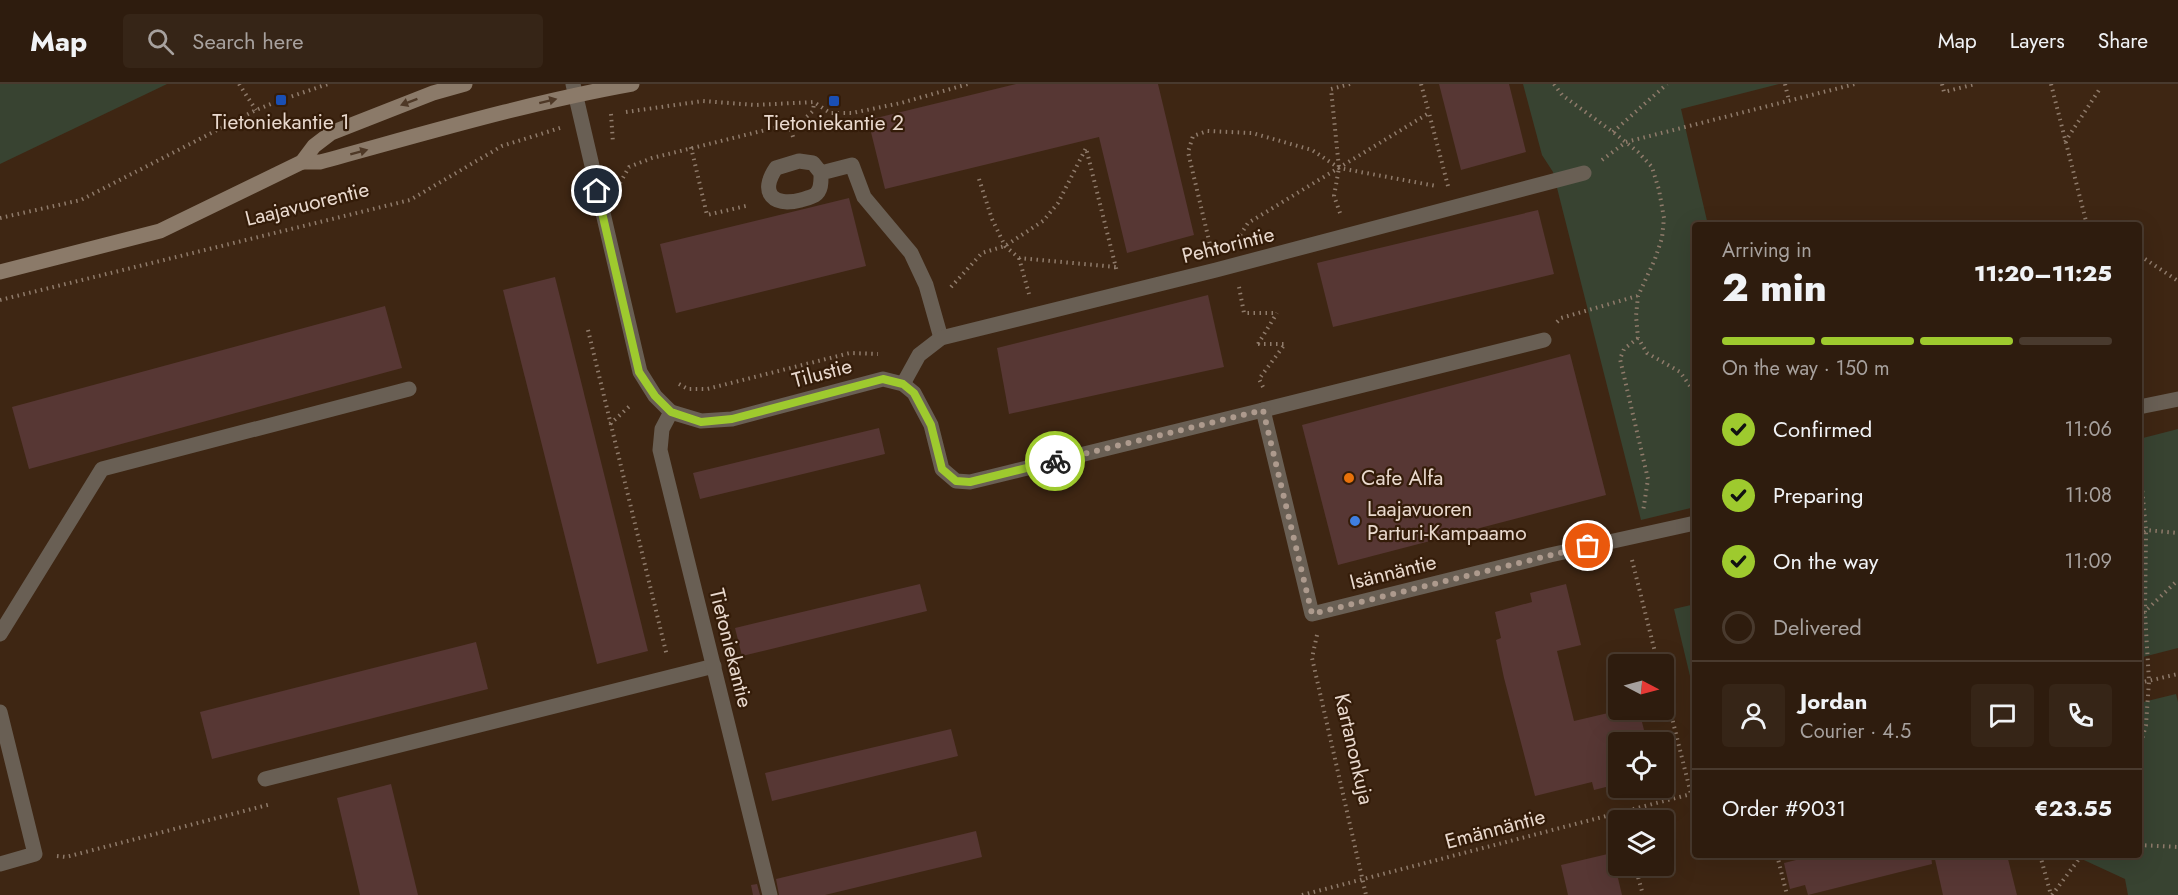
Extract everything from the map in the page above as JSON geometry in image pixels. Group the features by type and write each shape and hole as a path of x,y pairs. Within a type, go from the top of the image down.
{"main road":[{"name":"Laajavuorentie","path":"0,272 160,231 302,162 315,146 331,133 433,93 465,84"},
{"name":"Laajavuorentie","path":"302,162 320,162 574,89 632,84"}],"street":[{"name":"Tilustie","path":"574,89 639,372 655,396 671,412 701,422 732,419 883,379 903,384"},
{"path":"800,161 813,163 821,173 822,185 815,195 784,203 774,199 768,191 768,179 776,168 800,161"},
{"path":"821,173 852,165 864,197 911,253 926,285 941,338"},
{"name":"Pehtorintie","path":"903,384 919,355 941,338 1349,236 1584,173"},
{"path":"903,384 914,393 931,425 942,469 956,481 970,482 1544,340"},
{"path":"0,634 102,470 409,389"},
{"path":"2142,406 2178,399"},
{"path":"1263,410 1317,613"},
{"name":"Tietoniekantie","path":"671,412 662,429 660,450 770,895"},
{"name":"Isännäntie","path":"1317,613 1692,524"},
{"path":"265,780 714,666"},
{"path":"0,712 35,854 0,864"}],"path":[{"path":"239,84 256,110"},
{"path":"0,218 81,200 256,110 328,84"},
{"path":"616,177 617,188 629,167 652,158 802,121 813,111 814,102 830,113 852,112 901,104 968,84"},
{"path":"1349,236 1334,196 1339,168 1331,89 1350,84"},
{"path":"1216,270 1188,152 1192,136 1207,131 1252,133 1312,150 1339,168 1448,189 1421,84"},
{"path":"1554,84 1562,95 1626,142 1652,167 1664,218 1662,238 1638,296 1636,316 1638,338 1647,353 1680,372 1692,390"},
{"path":"1613,132 1667,84"},
{"path":"1785,84 1789,101"},
{"path":"1626,142 1855,84"},
{"path":"1942,84 1944,92 1975,84"},
{"path":"2050,84 2086,222"},
{"path":"2065,142 2099,90"},
{"name":"Laajavuorentie","path":"0,300 410,200 502,146 611,114 704,101 755,105 814,102"},
{"path":"1216,270 1248,223 1429,113"},
{"path":"611,114 614,146"},
{"path":"691,147 707,215 774,199"},
{"path":"932,308 982,253 1005,246 1043,221 1058,203 1086,148 1123,293"},
{"path":"979,179 992,219 1005,246 1019,258 1035,315"},
{"path":"1019,258 1116,267"},
{"path":"2145,259 2178,281"},
{"path":"1544,340 1561,318 1638,296"},
{"path":"1244,313 1277,313 1258,344 1285,344 1259,379"},
{"path":"588,330 672,677"},
{"path":"1638,338 1624,349 1620,359 1648,479 1632,537 1656,654"},
{"path":"670,378 688,389 707,389 850,353 919,355"},
{"path":"2142,487 2146,530 2145,613 2149,681 2146,725 2142,739"},
{"path":"2142,533 2146,530 2178,533"},
{"path":"2142,615 2178,580"},
{"name":"Kartanonkuja","path":"1317,613 1312,658 1366,895"},
{"path":"2142,682 2178,674"},
{"path":"1673,720 1692,790"},
{"name":"Emännäntie","path":"1629,810 1692,794"},
{"name":"Emännäntie","path":"1302,895 1608,815"},
{"path":"2142,845 2178,847"},
{"path":"1778,858 1787,895"},
{"path":"2041,858 2052,895"},
{"path":"2052,895 2080,858"},
{"path":"1638,876 1643,895"}],"green space":[{"path":"0,84 167,84 0,164"},
{"path":"1523,84 1779,84 1681,109 1707,222 1692,222 1692,508 1641,520 1553,172 1542,155"},
{"path":"2178,429 2178,648 2142,657 2142,438"},
{"path":"1692,605 1692,684 1674,609"},
{"path":"2176,694 2178,702 2178,895 2128,895 2125,879 2080,858 2142,858 2142,702"}],"building":[{"path":"1016,84 1158,84 1194,235 1127,253 1099,137 885,189 868,120"},
{"path":"1439,84 1509,84 1526,152 1461,170"},
{"path":"849,198 866,266 676,313 660,244"},
{"path":"1538,210 1554,274 1333,327 1317,263"},
{"path":"555,277 648,651 597,664 503,290"},
{"path":"1208,295 1224,367 1009,414 997,348"},
{"path":"385,306 402,368 29,469 12,407"},
{"path":"1570,354 1606,495 1338,565 1302,425"},
{"path":"879,428 885,454 700,499 693,473"},
{"path":"920,584 927,611 742,656 735,628"},
{"path":"1566,584 1581,645 1557,651 1574,721 1608,713 1608,720 1642,720 1644,732 1608,732 1608,786 1594,790 1592,782 1535,796 1504,678 1496,640 1501,638 1495,612 1532,602 1530,593"},
{"path":"476,642 488,689 212,759 200,712"},
{"path":"951,729 958,756 772,801 765,773"},
{"path":"391,784 418,895 360,895 337,798"},
{"path":"976,831 982,857 825,895 779,895 776,879"},
{"path":"1608,854 1608,876 1617,876 1622,895 1568,895 1561,865"},
{"path":"1804,858 1931,858 1932,864 1808,895 1805,885 1790,889 1784,863"},
{"path":"1935,858 2008,858 2017,895 1943,895"},
{"path":"757,884 760,895 753,895 751,885"}],"way so far":[{"path":"1055,461 1263,410 1312,614 1588,546"}],"place":[{"name":"Tietoniekantie 1","path":"281,100"},
{"name":"Tietoniekantie 2","path":"834,101"},
{"name":"Cafe Alfa","path":"1349,478"},
{"name":"Laajavuoren Parturi-Kampaamo","path":"1355,521"}],"route":[{"path":"597,191 639,372 655,396 671,412 701,422 732,419 883,379 903,384 914,393 931,425 942,469 956,481 970,482 1055,461"}]}
